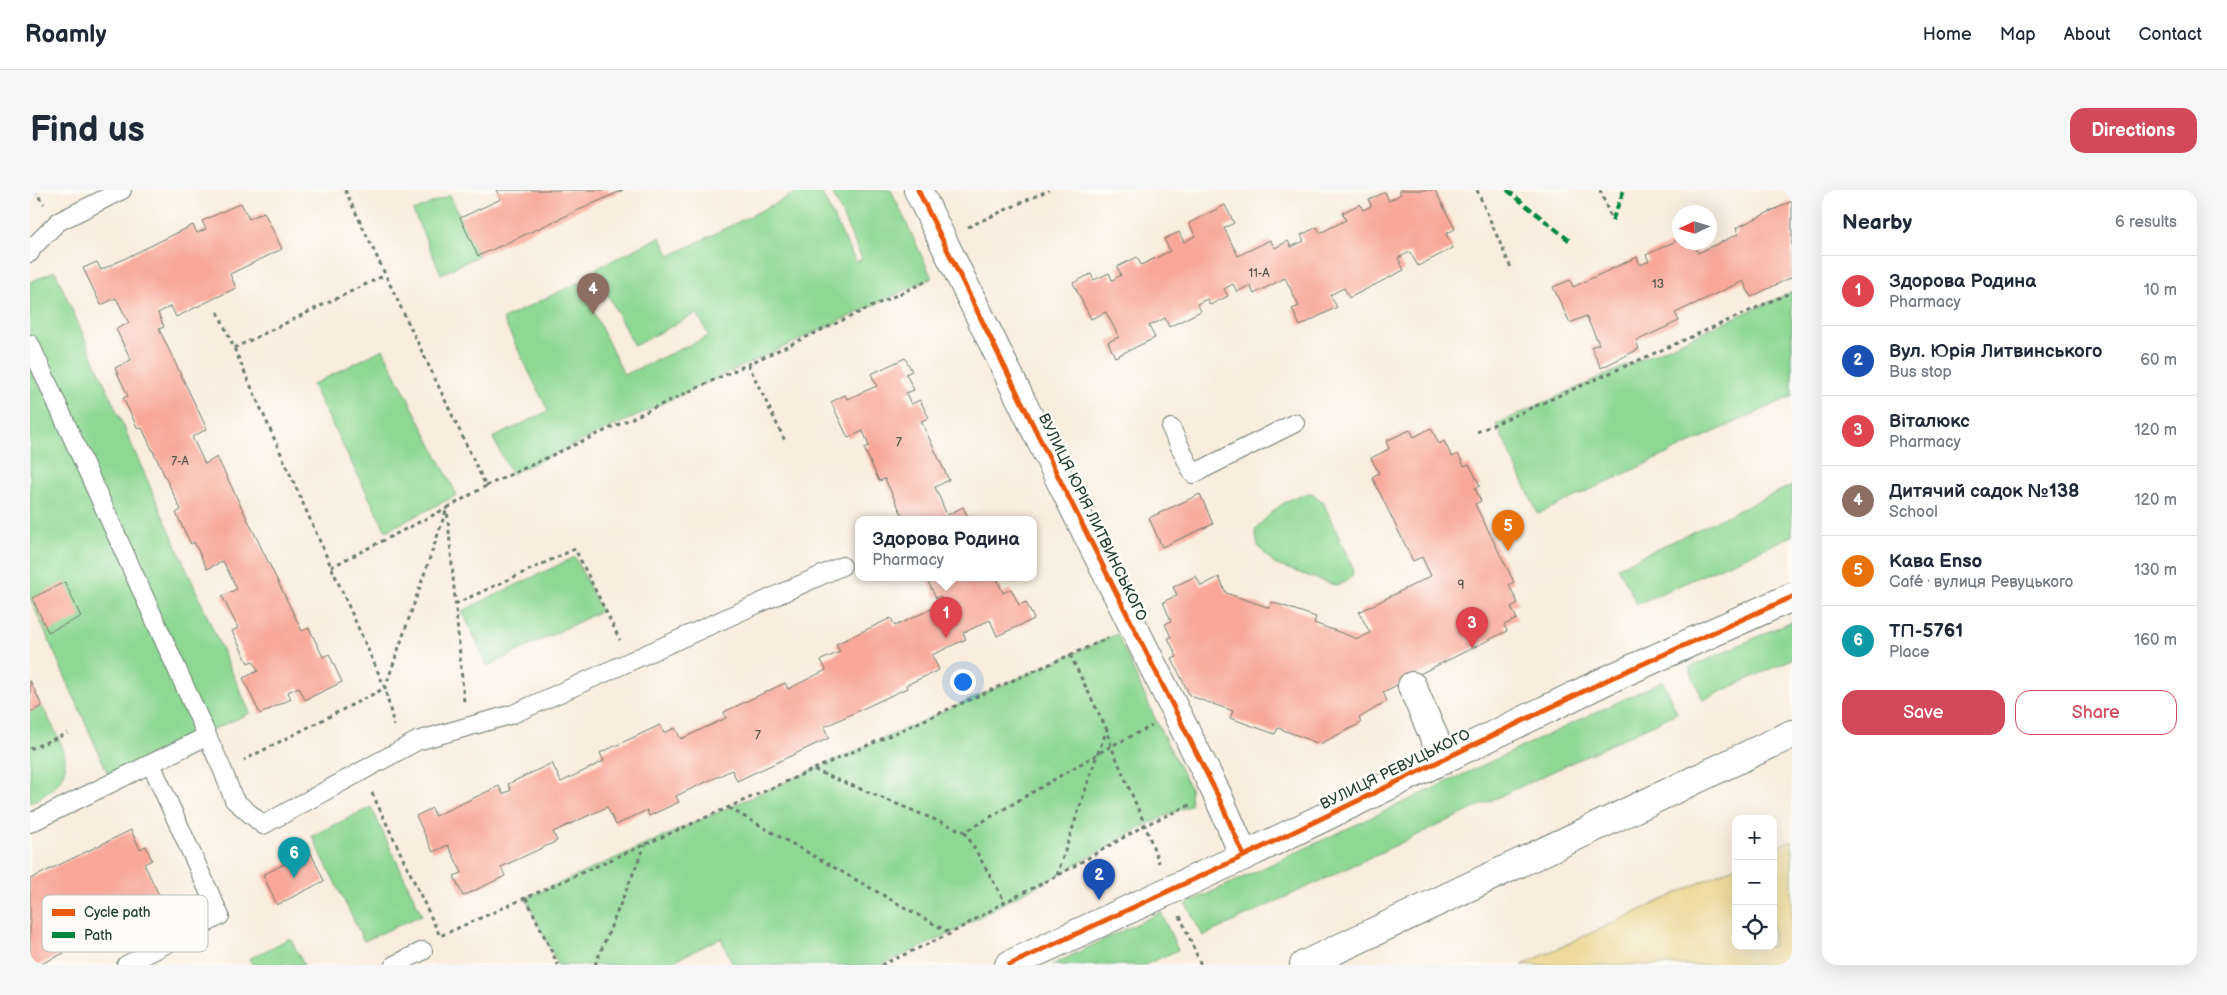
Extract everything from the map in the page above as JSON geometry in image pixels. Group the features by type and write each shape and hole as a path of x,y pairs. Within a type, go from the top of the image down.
{"street":[{"name":"ВУЛИЦЯ ЮРІЯ ЛИТВИНСЬКОГО","path":"918,190 1218,796 1244,856"},
{"name":"ВУЛИЦЯ РЕВУЦЬКОГО","path":"1009,965 1244,856 1607,680 1792,597"},
{"path":"1412,686 1444,760"},
{"path":"1304,965 1792,734"}],"lane":[{"path":"30,254 32,248 58,222 122,190"},
{"path":"30,344 223,771 234,800 263,825 417,741 513,714 842,566"},
{"path":"1171,428 1193,474 1295,423"},
{"path":"30,823 207,736"},
{"path":"151,764 220,916 208,922"},
{"path":"126,965 151,952"},
{"path":"394,965 423,952"}],"path":[{"path":"345,190 486,486"},
{"path":"965,228 1049,190"},
{"path":"1477,190 1511,268"},
{"path":"1600,190 1612,221"},
{"path":"234,348 385,275"},
{"path":"331,567 486,486 932,278"},
{"path":"1477,432 1792,292"},
{"path":"218,312 384,688 400,751"},
{"path":"748,364 786,443"},
{"path":"446,508 466,728"},
{"path":"223,771 384,688 446,508"},
{"path":"455,604 575,548 630,662"},
{"path":"362,772 440,936 1109,638"},
{"path":"1070,655 1107,730 1111,746 1146,825"},
{"path":"965,832 1111,746 1157,723"},
{"path":"1057,876 1107,730"},
{"path":"30,749 68,733"},
{"path":"813,770 965,832 1005,902"},
{"path":"881,965 950,934 1146,825 1190,805"},
{"path":"729,807 950,934"},
{"path":"596,965 645,844"},
{"path":"526,898 558,965"}],"green space":[{"path":"802,190 820,190 856,262 862,259 831,190 891,190 932,278 511,474 493,438 548,411 503,319 579,282 624,375 709,336 697,313 634,346 595,269 660,237 670,256"},
{"path":"450,195 478,256 441,274 413,211"},
{"path":"55,271 250,713 109,776 30,598 30,282"},
{"path":"1792,292 1792,396 1538,514 1496,424"},
{"path":"383,349 457,495 386,531 312,385"},
{"path":"1792,485 1792,536 1637,604 1618,567"},
{"path":"1312,493 1323,502 1353,568 1352,577 1337,586 1274,564 1258,546 1255,531 1273,511 1296,497"},
{"path":"575,557 601,611 488,666 462,611"},
{"path":"1792,621 1792,659 1703,700 1689,668"},
{"path":"1117,634 1157,723 1190,788 1191,805 1145,825 1057,876 1005,902 950,934 881,965 733,965 721,938 665,965 558,965 526,898"},
{"path":"1663,681 1677,713 1203,936 1186,904"},
{"path":"42,706 63,748 64,771 59,782 47,793 30,803 30,712"},
{"path":"371,807 422,915 364,941 312,836"},
{"path":"1161,912 1178,950 1145,965 1052,965"},
{"path":"290,938 304,965 253,965 249,959"}],"sand":[{"path":"1792,840 1792,965 1522,965 1732,868 1732,950 1777,950 1777,846"}],"building":[{"path":"496,190 623,190 478,256 460,218 501,199"},
{"path":"1399,190 1435,190 1455,229 1446,234 1453,248 1418,266 1410,252 1398,258 1404,270 1349,298 1344,288 1330,295 1337,307 1300,326 1292,309 1299,306 1285,278 1254,294 1250,285 1237,292 1233,284 1224,289 1228,296 1210,305 1207,299 1197,304 1201,311 1169,327 1165,318 1149,326 1155,338 1115,357 1108,342 1119,337 1106,312 1091,319 1073,283 1091,274 1094,280 1109,273 1112,280 1121,275 1117,267 1137,257 1141,265 1170,251 1164,239 1179,232 1184,242 1195,236 1189,223 1225,205 1234,223 1224,228 1238,256 1270,240 1275,248 1288,241 1291,247 1304,241 1301,235 1317,227 1320,233 1346,220 1342,213 1360,204 1363,210 1371,206 1369,200 1385,192 1389,201 1401,194"},
{"path":"1792,201 1792,277 1751,297 1743,281 1675,313 1679,321 1636,341 1639,349 1601,368 1591,347 1599,344 1586,316 1570,323 1553,287 1570,280 1573,287 1637,257 1640,265 1649,261 1646,255 1672,243 1672,250 1697,250 1698,253 1704,250 1717,250 1717,244 1738,234 1736,228"},
{"path":"241,203 249,219 264,212 282,249 230,274 236,288 176,317 171,306 158,313 164,327 159,329 207,429 192,437 205,464 217,457 302,631 309,628 323,657 329,654 342,682 305,700 299,687 288,692 291,699 260,714 243,678 258,671 253,661 248,663 232,631 238,628 222,596 237,589 223,561 207,569 194,542 191,544 184,530 176,513 181,510 142,428 138,429 123,398 128,396 115,368 131,360 116,329 129,323 116,298 101,305 83,268 97,262 101,270 193,225 197,233 206,229 202,221"},
{"path":"905,358 912,371 906,374 914,390 906,393 911,404 920,400 929,418 921,421 949,480 935,487 947,515 963,507 968,516 903,516 885,479 879,481 864,448 869,446 863,431 848,438 831,402 845,395 847,399 877,386 871,374"},
{"path":"1431,428 1439,444 1444,441 1452,457 1458,454 1464,466 1469,464 1480,486 1475,488 1481,501 1475,504 1514,582 1509,585 1518,603 1511,607 1517,619 1504,625 1507,631 1383,692 1387,701 1359,718 1361,723 1320,744 1278,728 1275,734 1230,718 1233,711 1190,696 1172,659 1177,657 1168,638 1171,637 1165,624 1171,621 1163,602 1177,595 1173,587 1196,576 1201,586 1219,577 1226,593 1270,608 1272,602 1316,617 1314,623 1358,639 1370,633 1359,612 1431,576 1422,557 1413,561 1372,477 1379,473 1371,458 1389,449 1386,441 1410,430 1414,437"},
{"path":"1200,494 1213,524 1162,547 1149,518"},
{"path":"928,581 998,581 1003,593 1011,589 1019,605 1026,602 1034,619 997,636 990,620 963,633 966,639 932,655 939,670 906,685 907,688 824,727 829,738 737,781 732,770 676,796 679,802 649,816 647,810 616,825 607,807 553,832 557,841 501,867 505,876 463,896 454,876 462,873 448,845 433,852 416,816 432,808 435,816 499,786 503,794 511,790 508,784 552,763 561,782 604,761 600,753 660,725 664,733 675,728 681,739 726,718 724,712 785,683 788,689 826,670 821,660 840,652 836,644 891,618 895,626 944,603 940,596 936,598"},
{"path":"65,582 81,617 48,632 32,598"},
{"path":"30,680 42,706 30,712"},
{"path":"131,830 140,849 146,846 152,860 144,864 159,895 42,895 42,952 66,952 39,965 30,965 30,879"},
{"path":"310,851 324,881 277,905 263,875"}],"marked path":[{"path":"1507,190 1570,241"},
{"path":"1612,221 1624,190"}],"cycle path":[{"path":"918,190 1218,796 1244,856"},
{"path":"1009,965 1244,856 1607,680 1792,597"}],"place":[{"name":"Дитячий садок №138","path":"593,314"},
{"name":"Кава Enso","path":"1508,551"},
{"name":"Здорова Родина","path":"946,638"},
{"name":"Віталюкс","path":"1472,648"},
{"name":"ТП-5761","path":"294,878"},
{"name":"Вул. Юрія Литвинського","path":"1099,900"}]}
